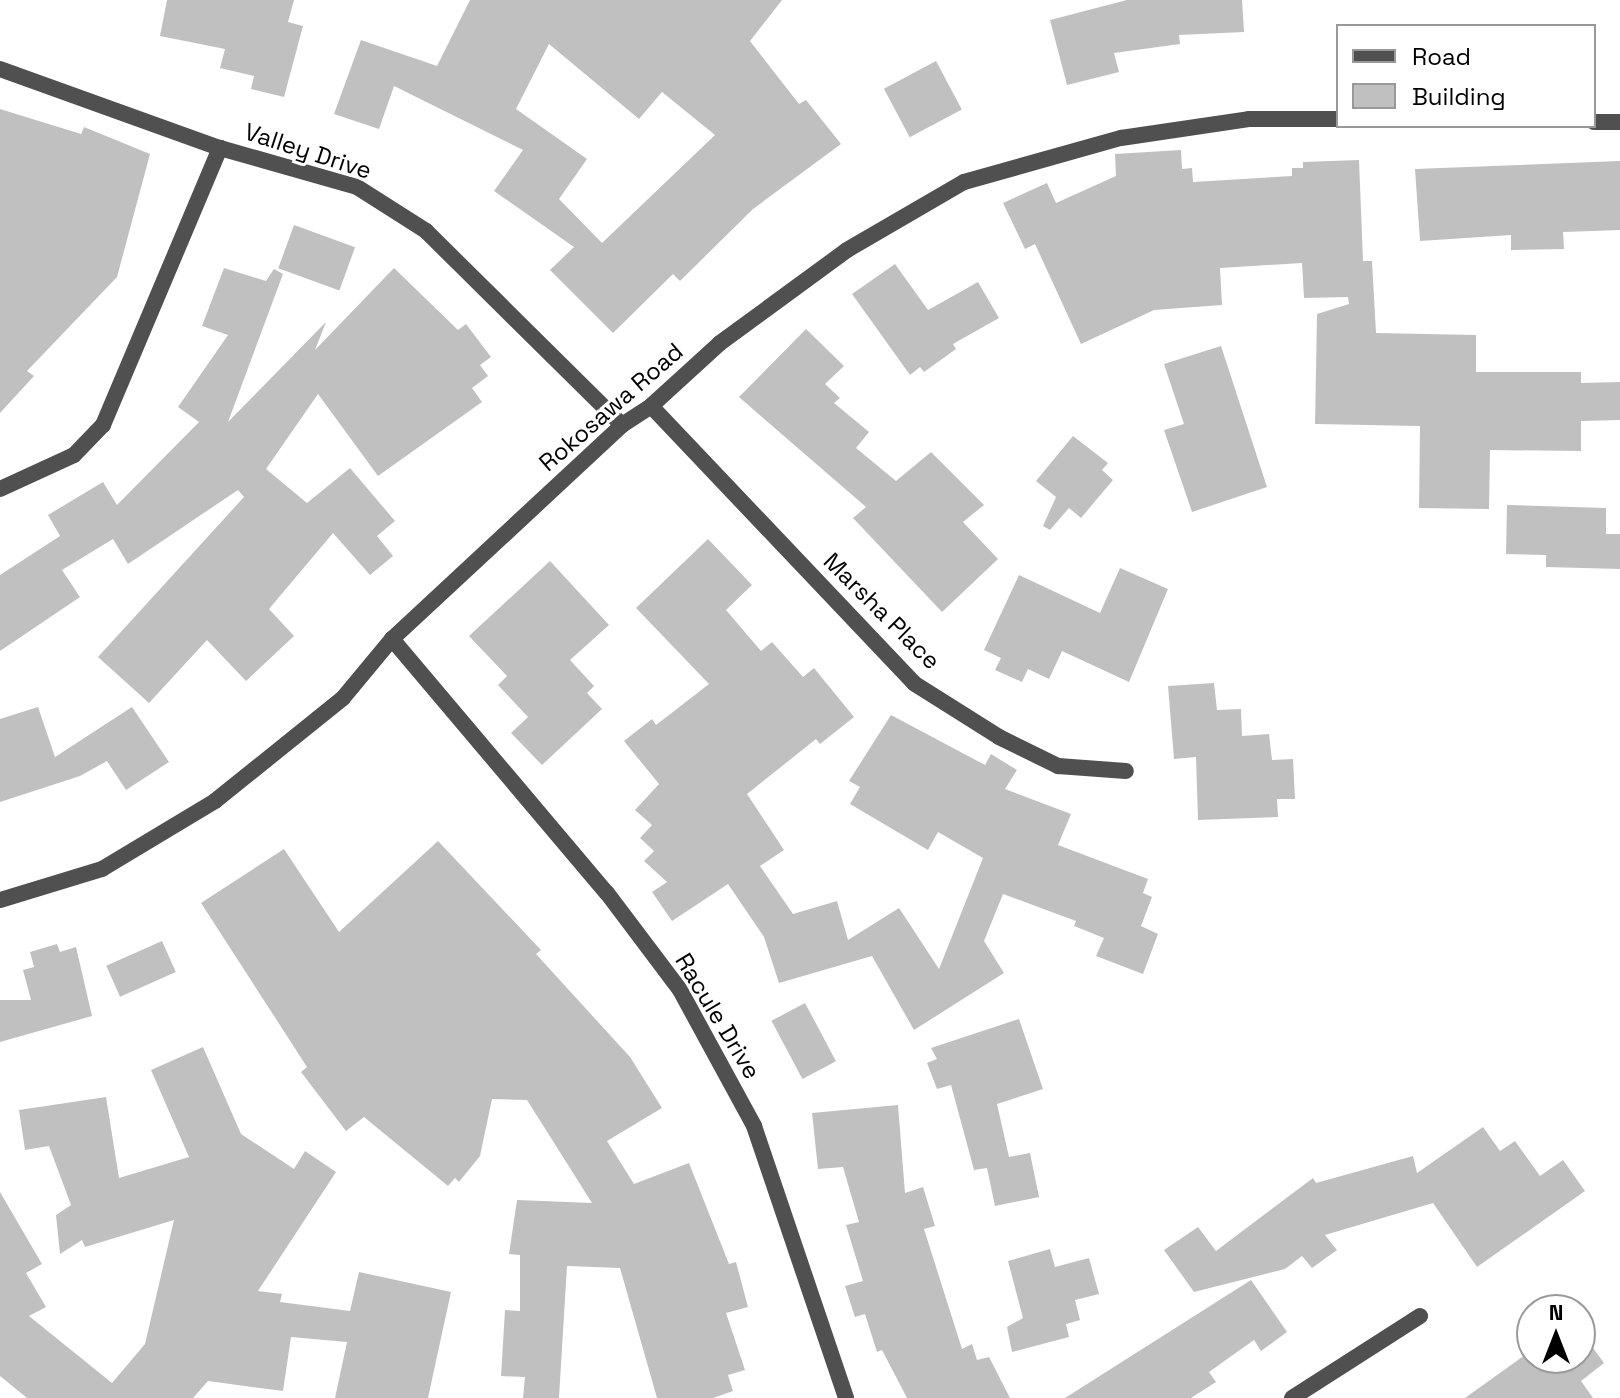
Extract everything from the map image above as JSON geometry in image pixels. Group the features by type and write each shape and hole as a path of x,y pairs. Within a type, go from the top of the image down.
{"street":[{"name":"Valley Drive","path":"0,69 220,148 357,187 426,231 622,425"},
{"name":"Rokosawa Road","path":"0,900 102,869 215,801 343,698 392,639 622,425 651,406 720,343 847,250 964,182 1121,138 1249,119 1336,119"},
{"path":"1596,122 1620,122"},
{"path":"0,489 74,455 103,425 220,148"},
{"name":"Marsha Place","path":"651,406 915,684 999,737 1058,766 1126,771"},
{"name":"Racule Drive","path":"392,639 607,893 680,990 754,1126 846,1398"},
{"path":"1292,1398 1420,1316"}],"building":[{"path":"167,0 294,0 288,22 303,26 284,97 251,89 254,76 220,68 225,49 160,36"},
{"path":"470,0 782,0 750,41 799,104 806,100 841,144 753,209 680,281 673,274 613,333 550,270 574,247 494,191 523,150 394,86 379,129 334,114 361,40 437,66","holes":["549,44 639,119 662,92 715,135 602,243 559,199 587,159 516,109"]},
{"path":"1127,0 1242,0 1244,32 1179,35 1180,44 1114,53 1119,72 1067,85 1050,20"},
{"path":"936,61 962,110 910,137 884,89"},
{"path":"0,109 81,134 84,127 150,154 117,277 27,371 34,376 0,413"},
{"path":"1181,150 1182,169 1192,168 1193,182 1292,176 1292,168 1303,168 1303,162 1359,160 1363,261 1372,261 1376,333 1476,335 1476,372 1581,372 1581,383 1620,382 1620,420 1581,421 1581,451 1490,450 1489,509 1419,508 1420,426 1315,424 1317,314 1349,304 1348,297 1304,298 1302,263 1220,268 1222,305 1154,310 1081,344 1035,244 1025,249 1003,203 1047,183 1056,203 1116,176 1115,154"},
{"path":"1620,161 1620,230 1563,232 1564,249 1511,250 1511,235 1420,241 1415,169"},
{"path":"294,225 355,247 339,290 278,268"},
{"path":"895,264 928,310 978,282 999,318 953,344 956,349 924,372 920,367 910,375 852,294"},
{"path":"224,268 266,281 274,269 283,274 228,422 326,322 315,350 394,268 458,330 466,324 491,357 480,365 488,376 472,388 482,402 378,476 318,394 266,469 307,503 350,468 395,521 377,536 393,556 370,575 333,533 269,609 294,636 246,681 207,640 149,703 98,657 244,497 238,490 128,564 113,539 62,570 80,597 0,651 0,575 60,536 48,515 103,482 117,505 199,422 178,407 228,335 202,326"},
{"path":"806,329 844,366 825,384 840,398 834,403 869,432 856,448 896,481 931,452 984,505 963,522 998,559 942,612 853,518 866,507 739,397"},
{"path":"1221,346 1267,487 1192,512 1164,430 1184,424 1164,364"},
{"path":"1073,436 1108,463 1102,470 1113,480 1081,518 1069,508 1050,530 1043,526 1056,497 1036,481"},
{"path":"1507,505 1606,508 1606,534 1620,534 1620,569 1546,567 1546,555 1506,554"},
{"path":"708,539 752,585 726,610 761,651 772,642 803,677 814,668 854,717 820,744 816,739 747,794 784,850 760,866 793,914 837,901 848,940 899,908 939,969 983,858 938,832 928,850 850,804 860,787 849,781 891,715 985,765 991,754 1017,770 1005,789 1071,814 1058,845 1148,879 1143,893 1152,897 1141,926 1158,934 1143,974 1096,956 1104,938 1074,926 1076,921 1003,894 984,941 1004,973 914,1030 872,956 779,983 764,937 728,884 672,921 652,892 667,882 644,861 654,851 640,838 652,825 635,810 659,784 624,741 652,719 656,725 709,684 636,608"},
{"path":"550,561 609,625 570,660 594,686 587,693 602,709 542,765 511,733 528,717 498,685 507,676 469,636"},
{"path":"1120,568 1168,589 1129,682 1062,651 1049,679 1028,669 1022,682 995,670 1001,658 984,650 1019,575 1100,613"},
{"path":"1214,683 1217,710 1241,709 1242,736 1269,734 1272,760 1293,759 1295,799 1277,799 1278,817 1198,820 1196,757 1174,759 1168,686"},
{"path":"38,707 55,757 132,707 169,762 126,790 107,761 80,776 0,802 0,719"},
{"path":"438,841 541,950 536,954 630,1057 662,1108 607,1141 634,1184 689,1163 729,1264 736,1262 748,1307 726,1313 745,1370 728,1375 733,1391 713,1398 657,1398 620,1268 567,1266 559,1398 523,1398 525,1377 501,1376 505,1310 520,1311 520,1255 509,1254 517,1200 592,1203 527,1100 492,1099 480,1156 459,1182 455,1178 448,1186 364,1117 346,1131 301,1072 307,1067 201,903 284,849 339,932"},
{"path":"162,941 176,972 120,997 106,966"},
{"path":"57,944 60,952 76,947 92,1016 0,1042 0,1000 31,1000 23,970 34,967 30,952"},
{"path":"805,1003 836,1061 802,1079 771,1021"},
{"path":"1019,1019 1043,1089 997,1104 1009,1157 1030,1153 1039,1197 995,1206 987,1168 974,1170 951,1085 937,1089 927,1063 937,1059 931,1048"},
{"path":"203,1047 241,1134 294,1169 305,1151 336,1172 258,1291 282,1294 280,1302 350,1311 359,1272 451,1292 428,1398 335,1398 347,1342 291,1337 283,1391 208,1381 193,1398 27,1398 0,1376 0,1192 42,1264 26,1273 46,1307 29,1316 112,1383 145,1344 174,1220 85,1247 82,1240 60,1254 56,1215 71,1205 49,1146 25,1150 19,1110 106,1097 119,1178 189,1157 151,1070"},
{"path":"898,1105 905,1193 923,1187 935,1226 924,1229 962,1349 972,1344 977,1360 989,1357 1010,1398 907,1398 882,1350 877,1352 865,1314 855,1317 845,1286 863,1281 846,1225 859,1222 843,1167 818,1169 812,1113"},
{"path":"1483,1127 1500,1151 1515,1141 1540,1176 1563,1160 1585,1191 1477,1267 1433,1203 1325,1235 1337,1250 1312,1268 1302,1256 1285,1269 1194,1292 1164,1250 1198,1227 1216,1251 1313,1178 1316,1183 1413,1156 1417,1173"},
{"path":"1050,1249 1055,1267 1089,1258 1099,1294 1075,1300 1080,1320 1066,1324 1069,1337 1012,1352 1007,1327 1023,1318 1008,1261"},
{"path":"1251,1280 1287,1332 1261,1351 1254,1340 1209,1372 1216,1382 1191,1398 1065,1398"},
{"path":"1596,1352 1604,1363 1596,1369"},
{"path":"1516,1361 1516,1374 1590,1374 1581,1381 1593,1398 1465,1398"}]}
